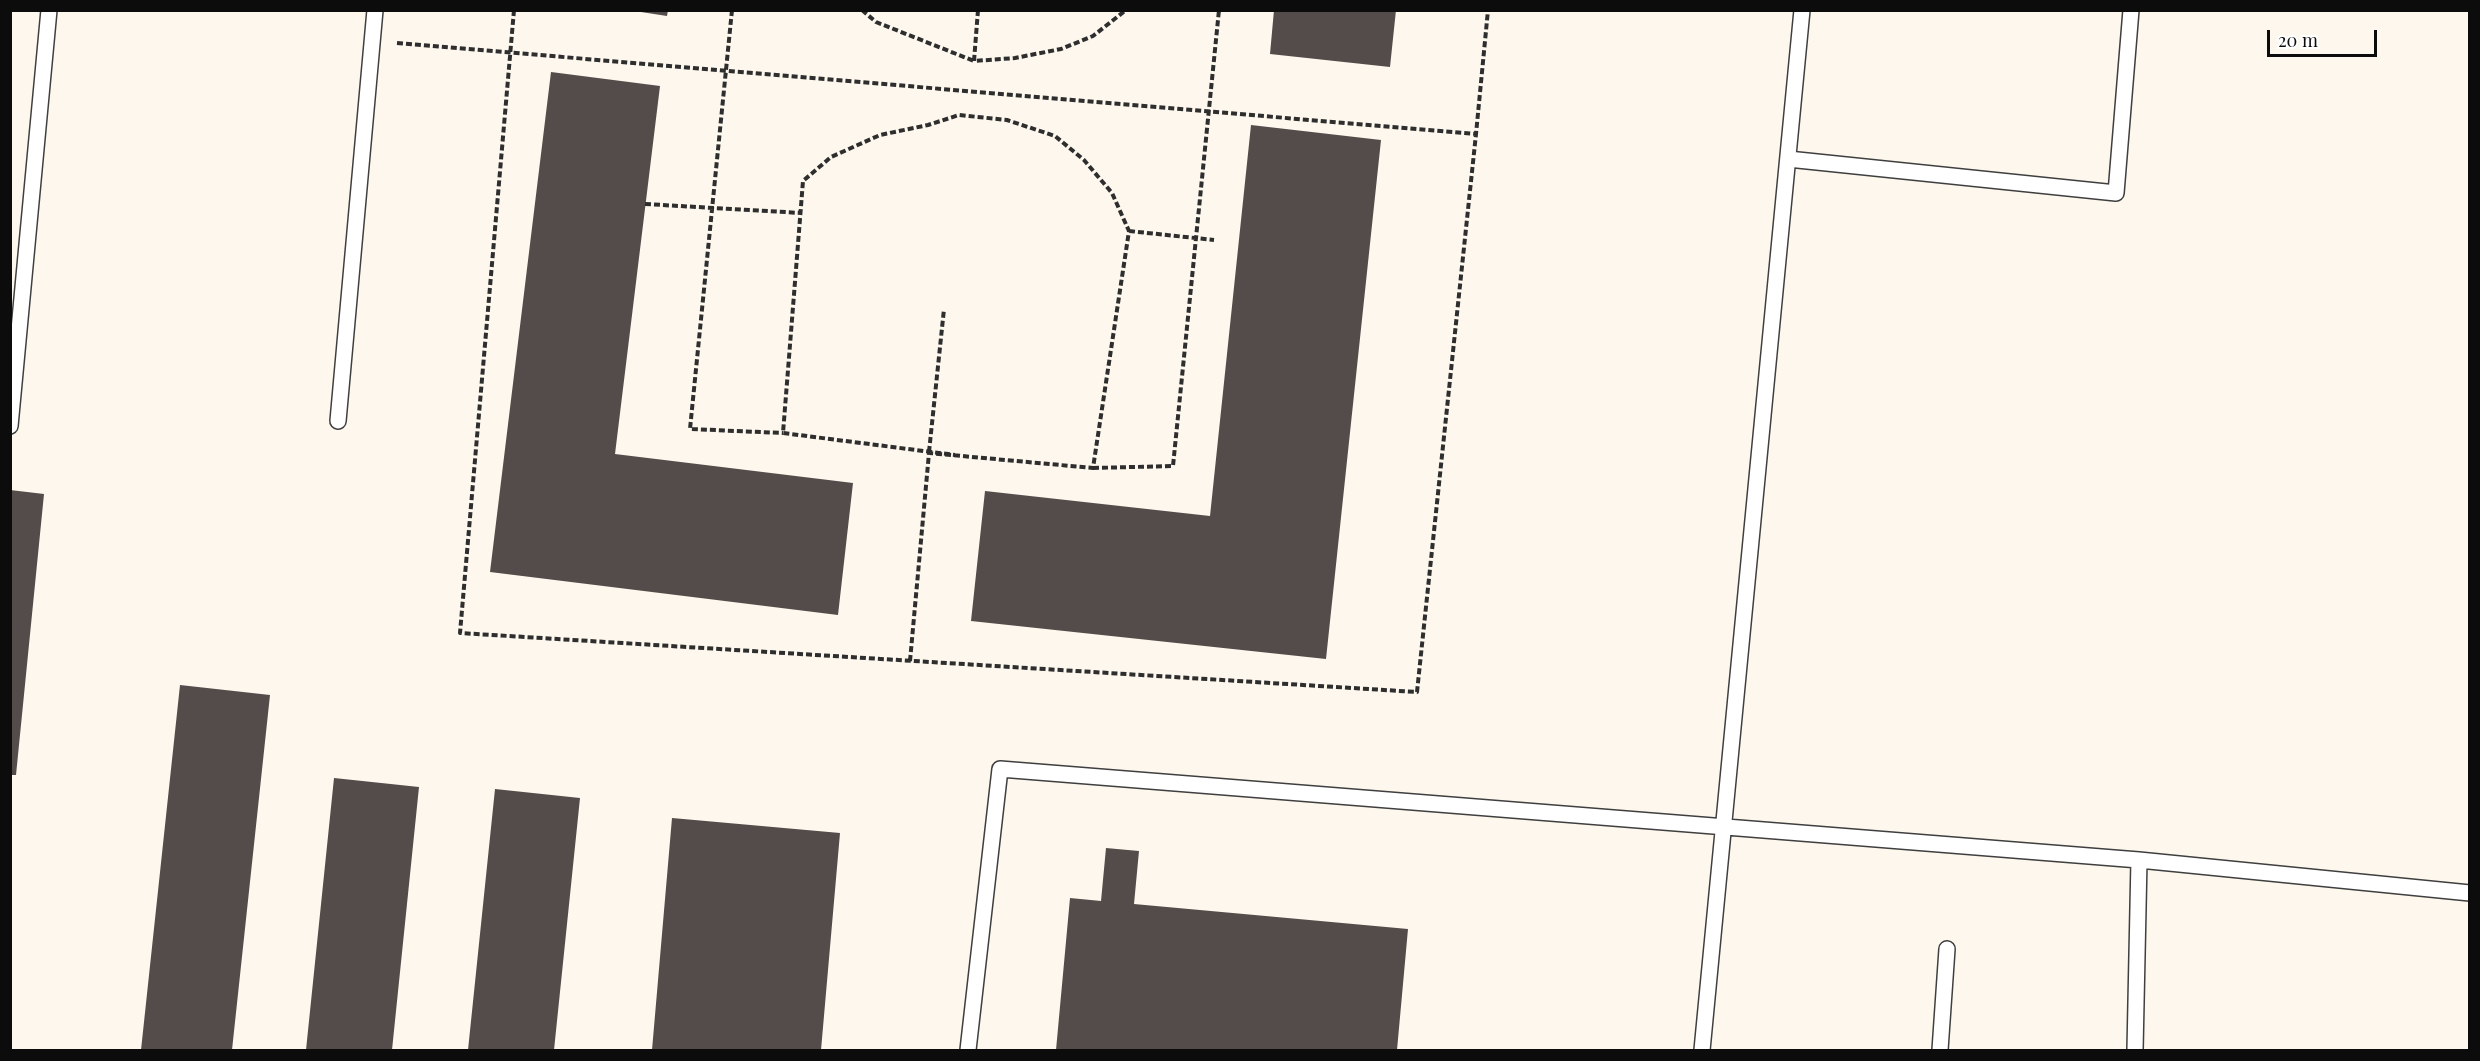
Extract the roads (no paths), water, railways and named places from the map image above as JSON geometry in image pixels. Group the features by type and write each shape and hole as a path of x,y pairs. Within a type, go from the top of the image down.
{"lane":[{"path":"10,426 48,10"},
{"path":"338,421 375,10"},
{"path":"1702,1050 1802,10"},
{"path":"1788,159 2116,193 2131,10"},
{"path":"968,1050 1000,769 2139,860 2469,892"},
{"path":"2134,1050 2139,860"},
{"path":"1940,1050 1947,950"}]}
